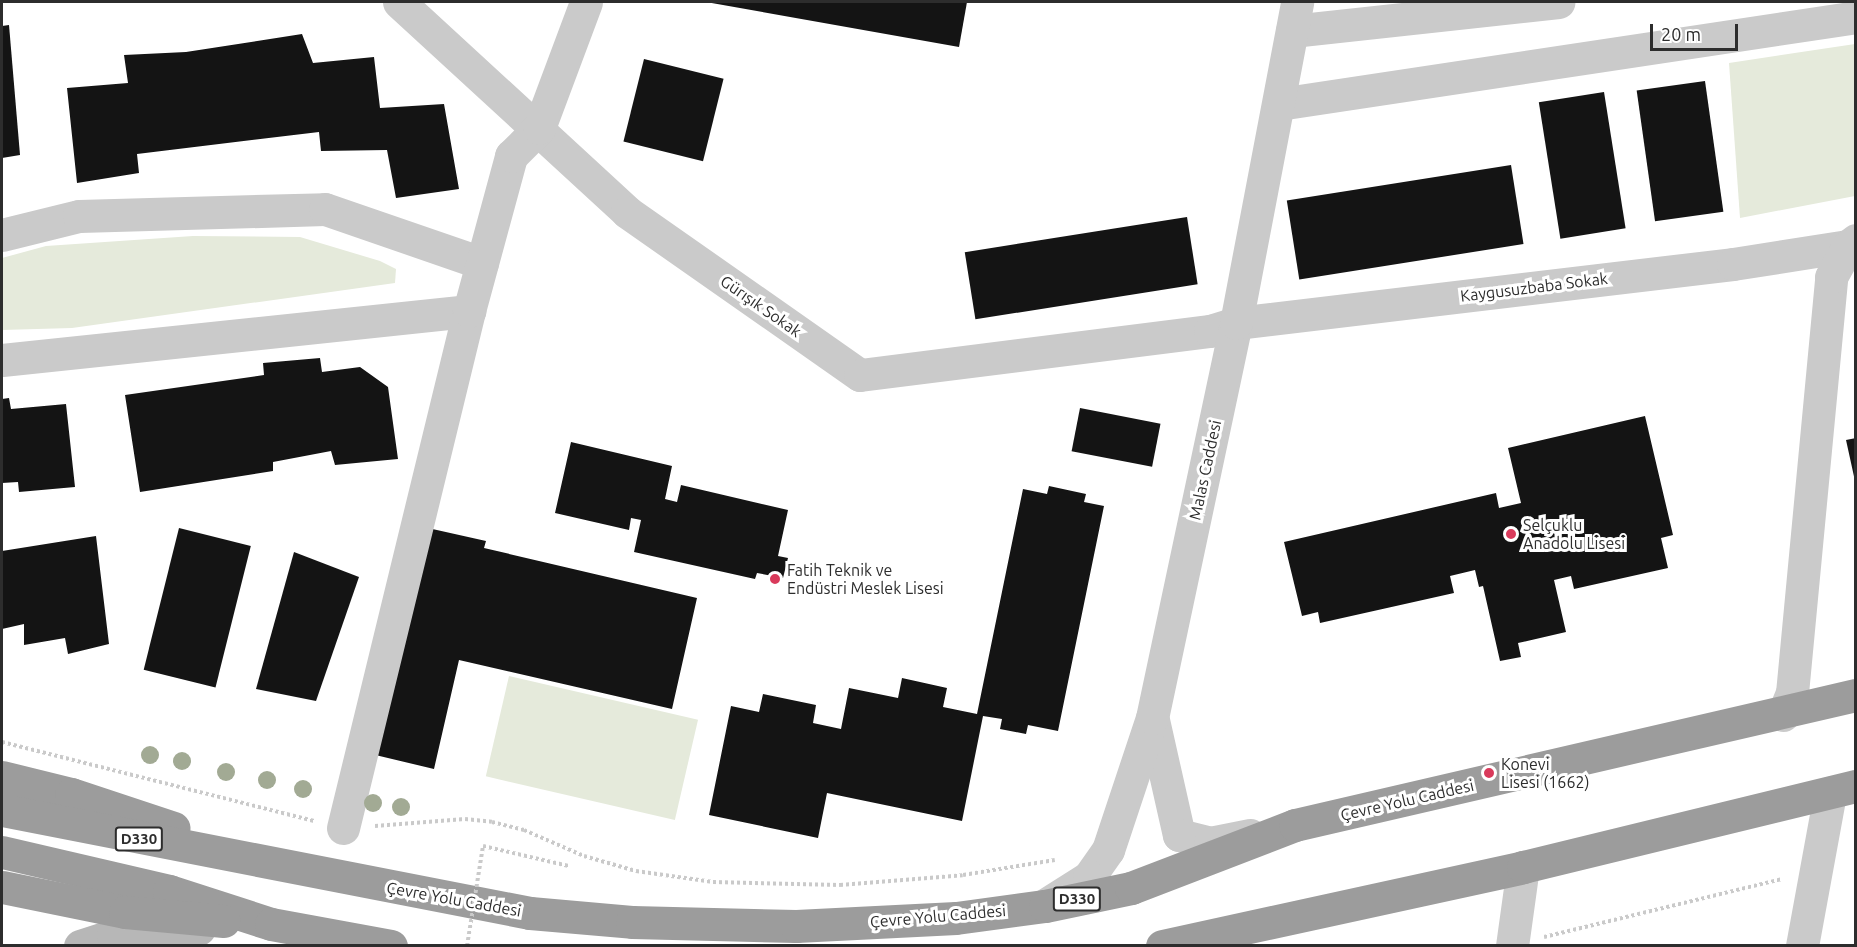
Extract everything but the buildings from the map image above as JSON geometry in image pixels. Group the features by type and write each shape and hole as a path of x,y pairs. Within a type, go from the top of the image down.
{"highway":[{"name":"Çevre Yolu Caddesi","path":"2,810 530,913 632,922 796,926 956,918 1045,906 1131,888 1295,825 1783,715 1856,695"},
{"path":"2,777 120,810 278,865"},
{"path":"1162,945 1523,867 1843,790"},
{"path":"2,852 169,891 271,924"},
{"path":"2,887 124,912 271,924 391,945"}],"main road":[{"path":"80,945 113,935 271,924"}],"street":[{"name":"Gürışık Sokak","path":"399,2 539,128 627,212 861,375 1223,327"},
{"path":"343,828 469,311 511,156 539,128 586,2"},
{"path":"1294,16 1558,2"},
{"name":"Malas Caddesi","path":"1045,906 1089,877 1107,850 1152,718 1223,327 1279,104 1294,16"},
{"path":"1279,104 1856,17"},
{"path":"2,235 79,216 325,209 482,262"},
{"path":"1783,715 1792,693 1831,277 1852,243"},
{"name":"Kaygusuzbaba Sokak","path":"1223,327 1852,243"},
{"path":"2,360 469,311"},
{"path":"1152,718 1179,835 1210,843 1295,825"},
{"path":"1802,945 1816,871 1843,790"},
{"path":"1512,945 1523,867"}],"path":[{"path":"2,742 93,762 343,828 465,819 492,822 525,830 584,856 636,871 713,882 852,884 963,875 1107,850"},
{"path":"467,945 483,846 569,866"},
{"path":"1512,945 1816,871"}],"shaded area":[{"path":"1855,44 1855,196 1740,218 1729,63"},
{"path":"193,236 300,237 380,261 396,269 395,283 72,328 2,330 2,258 46,246"},
{"path":"509,676 698,720 675,820 486,776"}],"place":[{"name":"Selçuklu Anadolu Lisesi","path":"1511,534"},
{"name":"Fatih Teknik ve Endüstri Meslek Lisesi","path":"775,579"},
{"name":"Konevi Lisesi (1662)","path":"1489,773"}]}
